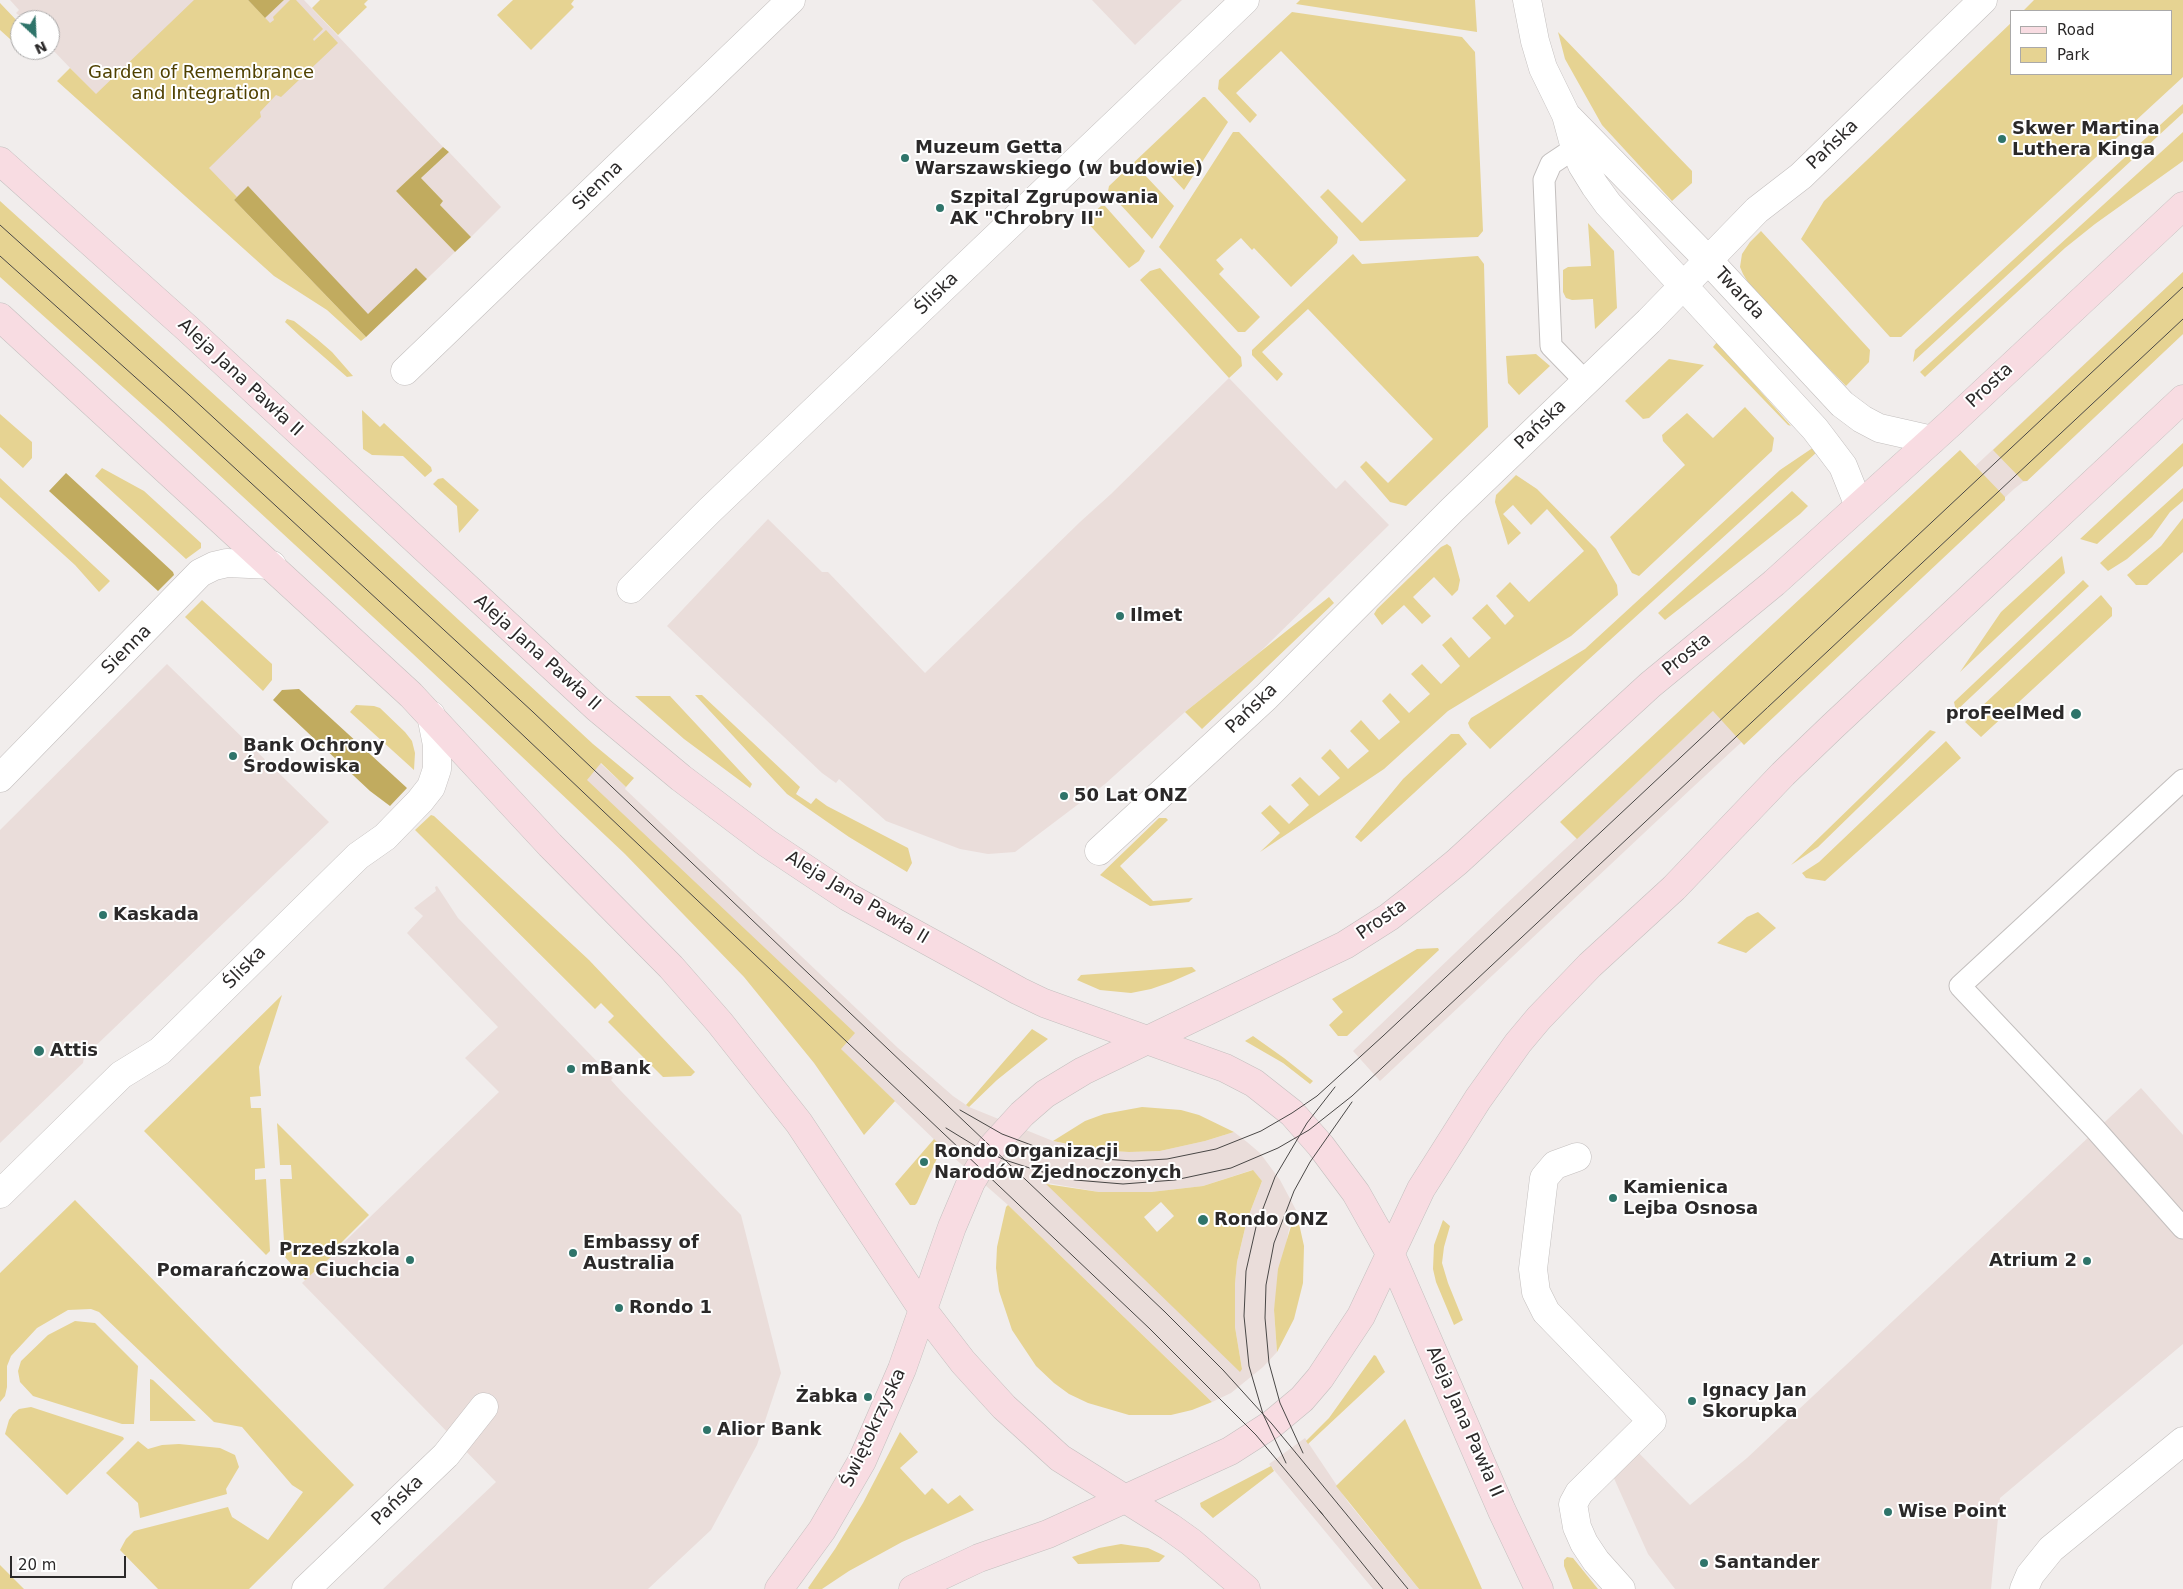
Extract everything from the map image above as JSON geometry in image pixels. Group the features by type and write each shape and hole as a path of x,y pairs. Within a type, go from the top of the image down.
{"main road":[{"name":"Aleja Jana Pawła II","path":"0,161 196,336 597,708 681,778 780,852 874,912 1044,1003 1147,1040"},
{"name":"Prosta","path":"1147,1040 1318,959 1345,945 1389,917 1456,862 1650,685 1757,598 1932,440 2183,206"},
{"path":"0,317 272,565 431,715 550,845 666,961 720,1023 819,1150 923,1310 963,1362 1024,1426 1060,1458 1126,1498 1191,1542 1246,1589"},
{"path":"913,1589 947,1571 1048,1534 1243,1444 1272,1424 1302,1399 1320,1378 1361,1316 1421,1189 1478,1099 1518,1043 1539,1018 1590,965 1674,888 1783,774 1846,713 2183,399"},
{"path":"923,1310 964,1199 980,1167 1002,1134 1033,1104 1062,1083 1147,1040 1224,1068 1254,1083 1280,1102 1313,1136 1341,1172 1371,1217 1391,1255"},
{"name":"Aleja Jana Pawła II","path":"1391,1255 1539,1589"},
{"name":"Świętokrzyska","path":"779,1589 822,1530 862,1461 902,1369 923,1310"}],"street":[{"name":"Sienna","path":"405,371 791,0"},
{"name":"Śliska","path":"631,589 709,511 1245,0"},
{"name":"Twarda","path":"1527,0 1535,41 1543,68 1566,115 1575,148 1595,186 1608,204 1684,285 1830,448 1843,466 1859,506"},
{"name":"Pańska","path":"1099,851 1266,697 1452,510 1586,382 1762,206 1801,176 1983,0"},
{"name":"Twarda","path":"1566,115 1708,260 1842,404 1862,419 1879,428 1932,440"},
{"name":"Sienna","path":"0,778 200,574 214,566 227,562 272,565"},
{"name":"Śliska","path":"0,1194 121,1075 160,1051 358,856 385,837 420,801 431,787 437,769 437,745 431,715"},
{"path":"1577,1158 1555,1165 1544,1178 1533,1269 1536,1292 1546,1312 1652,1421 1579,1493 1574,1504 1576,1527 1584,1542 1596,1561 1620,1589"},
{"name":"Pańska","path":"306,1589 446,1455 484,1407"},
{"path":"2024,1589 2030,1576 2051,1549 2183,1441"}],"lane":[{"path":"1575,148 1551,164 1544,180 1551,346 1586,382"},
{"path":"2183,780 1960,986 2095,1129 2183,1228"}],"shaded area":[{"path":"10,0 248,0 265,18 284,0 304,0 443,147 396,191 455,252 366,337 234,200 96,95 60,57 60,10 19,10"},
{"path":"248,0 284,0 265,18"},
{"path":"1092,0 1182,0 1135,45"},
{"path":"443,147 449,152 421,178 443,201 440,205 471,237 455,252 396,191"},
{"path":"449,152 501,207 471,237 440,205 443,201 421,178"},
{"path":"248,186 368,314 416,268 427,279 366,337 234,200"},
{"path":"2183,272 2183,334 2027,481 2014,489 1692,788 1380,1081 1353,1051 1504,906"},
{"name":"Ilmet","path":"1229,378 1336,489 1345,480 1389,525 1260,652 1185,712 1105,784 1015,852 988,854 960,849 886,821 839,779 836,783 822,773 667,626 768,519 822,572 828,572 925,673"},
{"path":"195,390 626,787 625,789 898,1048 953,1096 969,1107 1053,1141 1083,1148 1129,1152 1160,1151 1205,1141 1234,1132 1260,1153 1280,1180 1296,1210 1289,1229 1274,1310 1277,1352 1263,1367 1231,1393 1212,1402 1008,1205 944,1149 756,967","holes":["1252,1170 1262,1181 1247,1220 1237,1262 1235,1327 1242,1369 1048,1183 1099,1192 1151,1192 1203,1186"]},
{"path":"66,473 173,572 174,575 158,591 49,491"},
{"name":"Kaskada","path":"167,664 329,822 84,1057 83,1063 0,1143 0,830"},
{"path":"299,689 407,788 390,806 370,791 273,700 282,690"},
{"name":"Rondo 1","path":"437,886 458,918 613,1078 611,1080 620,1090 741,1215 781,1373 757,1445 711,1530 648,1589 383,1589 496,1482 302,1283 499,1092 465,1058 498,1027 407,933 423,916 414,908 436,891 435,887"},
{"path":"2141,1088 2183,1135 2183,1344 2000,1498 1991,1589 1675,1589 1648,1554 1608,1465 1630,1444 1690,1505 1747,1458"},
{"path":"1305,1438 1348,1502 1419,1589 1373,1589 1269,1464"}],"green space":[{"name":"Garden of Remembrance and Integration","path":"194,0 248,0 270,23 274,20 273,17 290,0 296,0 323,29 313,39 314,41 326,30 338,43 281,97 276,95 260,112 261,117 209,168 237,197 234,200 366,337 361,341 327,310 274,276 57,81 70,68 96,94"},
{"path":"320,0 368,0 364,4 367,7 338,35 312,8"},
{"path":"513,0 574,0 571,4 574,7 531,50 497,15"},
{"path":"1300,0 1475,0 1477,32 1296,4"},
{"name":"Skwer Martina Luthera Kinga","path":"2034,0 2183,0 2183,77 1901,337 1890,337 1801,239 1824,201 2010,24 2010,75 2173,75 2173,10 2024,10"},
{"path":"0,3 10,14 10,39 0,30"},
{"path":"1292,12 1462,37 1475,52 1483,231 1478,237 1360,241 1320,197 1328,189 1362,223 1406,180 1281,51 1236,93 1257,115 1250,123 1218,89 1219,80"},
{"path":"1558,32 1692,171 1692,183 1672,201 1602,125 1565,59"},
{"path":"1203,97 1228,122 1184,190 1156,160 1143,173 1174,206 1152,239 1108,191 1109,186"},
{"path":"2183,104 2183,113 1913,362 1915,350"},
{"path":"1233,132 1239,132 1338,237 1337,243 1291,287 1254,248 1252,250 1241,238 1216,260 1224,269 1219,274 1260,317 1245,332 1238,332 1159,247"},
{"path":"2183,132 2183,161 2095,224 2065,248 1925,377 1920,372"},
{"path":"0,201 250,427 593,744 634,778 626,787 601,763 587,780 855,1033 841,1049 895,1101 864,1135 814,1063 744,977 625,854 412,653 163,423 0,277"},
{"path":"1101,206 1105,206 1145,251 1139,261 1129,268 1085,220"},
{"path":"1588,223 1614,251 1617,308 1595,329 1593,299 1572,300 1566,298 1563,292 1563,270 1568,267 1591,266"},
{"path":"1761,231 1870,350 1869,362 1846,386 1752,289 1743,274 1740,267 1742,254"},
{"path":"1353,254 1362,264 1478,256 1484,264 1488,427 1406,506 1390,502 1360,467 1366,461 1388,483 1433,439 1308,309 1262,352 1283,374 1277,381 1252,355 1252,350"},
{"path":"1160,268 1241,357 1242,366 1229,378 1140,280 1150,271"},
{"path":"2183,272 2183,334 2027,481 2023,481 1993,450"},
{"path":"287,319 294,321 317,339 332,352 353,376 347,377 285,322"},
{"path":"1717,342 1791,426 1713,347"},
{"path":"1536,354 1550,366 1519,395 1508,383 1506,356"},
{"path":"1669,359 1704,365 1649,418 1643,419 1625,401"},
{"path":"1745,407 1774,438 1772,451 1639,576 1632,573 1610,537 1685,465 1663,441 1662,435 1687,413 1713,438"},
{"path":"362,410 380,427 384,423 431,467 432,471 425,477 403,456 372,455 363,449"},
{"path":"0,414 32,442 32,458 23,468 0,447"},
{"path":"2183,443 2183,466 2097,544 2080,539"},
{"path":"1814,447 1817,452 1490,749 1470,728 1468,723 1471,718 1585,649 1780,470"},
{"path":"1960,450 2005,497 2005,500 1744,745 1713,711 1577,839 1560,822"},
{"path":"102,468 144,491 201,543 201,548 186,559 95,476"},
{"path":"1516,475 1537,489 1596,549 1617,585 1618,595 1571,636 1448,711 1384,769 1260,852 1280,833 1261,813 1270,805 1289,824 1309,805 1291,785 1300,777 1319,796 1340,778 1321,758 1330,749 1348,769 1369,751 1350,731 1361,720 1379,740 1400,722 1382,701 1390,693 1409,713 1430,694 1411,674 1422,664 1441,684 1460,666 1442,645 1451,637 1469,658 1491,638 1472,618 1487,604 1505,625 1514,616 1496,596 1510,582 1529,602 1584,551 1547,509 1531,525 1513,505 1503,514 1521,533 1508,545 1495,502 1496,495"},
{"path":"0,478 110,581 99,592 75,565 0,497"},
{"path":"443,478 479,510 459,533 457,506 433,484 438,479"},
{"path":"2183,488 2183,501 2170,512 2152,537 2127,559 2108,571 2100,563"},
{"path":"1792,491 1808,506 1800,514 1665,620 1658,613"},
{"path":"2183,518 2183,552 2147,585 2136,585 2127,575 2161,546"},
{"path":"1447,544 1451,547 1460,580 1458,590 1452,596 1434,577 1413,597 1431,616 1422,624 1404,605 1382,625 1374,614 1377,609 1441,547"},
{"path":"2062,556 2065,573 1960,672 2001,612"},
{"path":"2083,580 2089,586 1956,711 1954,702"},
{"path":"2101,595 2112,608 2112,616 1981,737 1965,722"},
{"path":"1329,597 1334,603 1202,729 1185,712"},
{"path":"202,600 272,664 272,680 263,691 185,617"},
{"path":"695,695 702,695 800,787 796,794 811,804 816,798 827,806 908,848 912,863 907,872 849,837 787,794"},
{"path":"635,696 670,696 752,784 750,788 684,739"},
{"path":"356,705 380,708 405,732 412,741 415,753 414,770 350,712"},
{"path":"1930,730 1936,732 1818,847 1791,865"},
{"path":"1451,734 1459,734 1467,744 1361,842 1355,837 1403,779"},
{"path":"1946,741 1961,758 1825,881 1806,878 1802,873 1819,862"},
{"path":"431,815 589,960 695,1072 691,1076 663,1077 608,1022 614,1016 601,1003 595,1009 415,830"},
{"path":"1159,818 1166,818 1168,820 1120,866 1153,901 1193,898 1189,902 1150,906 1100,875"},
{"path":"1758,912 1776,928 1746,953 1717,943 1747,917"},
{"path":"1438,948 1439,950 1347,1036 1338,1036 1329,1025 1343,1012 1332,999 1417,949"},
{"path":"1192,967 1196,971 1151,989 1131,993 1100,990 1077,980 1081,975"},
{"path":"282,995 259,1067 261,1096 250,1097 251,1108 261,1108 265,1168 255,1169 255,1180 266,1179 270,1251 266,1255 144,1131"},
{"path":"1032,1029 1048,1039 997,1080 969,1107 966,1105"},
{"path":"1253,1036 1313,1081 1310,1084 1283,1063 1245,1041"},
{"path":"1142,1107 1181,1110 1199,1115 1234,1132 1205,1141 1160,1151 1098,1150 1053,1141 1085,1121 1104,1114"},
{"path":"277,1123 369,1215 340,1244 342,1247 305,1280 285,1257 280,1179 292,1179 291,1165 280,1165"},
{"path":"934,1139 942,1147 917,1203 910,1205 895,1184"},
{"path":"1253,1170 1262,1181 1247,1220 1237,1262 1235,1327 1242,1369 1240,1372 1046,1184 1099,1192 1151,1192 1203,1186","holes":["1161,1202 1174,1216 1157,1232 1144,1217"]},
{"path":"75,1200 354,1485 249,1589 158,1589 120,1550 126,1539 134,1531 228,1507 232,1517 268,1540 303,1492 292,1485 242,1427 214,1422 99,1312 91,1309 68,1310 37,1328 11,1356 7,1366 5,1396 0,1402 0,1273"},
{"path":"1008,1205 1212,1402 1192,1410 1171,1415 1129,1415 1088,1403 1069,1394 1036,1366 1012,1330 999,1291 996,1268 997,1247"},
{"path":"1296,1210 1304,1246 1303,1283 1294,1319 1277,1352 1274,1310 1278,1269"},
{"path":"1443,1220 1450,1226 1442,1263 1463,1320 1454,1325 1436,1282 1433,1269 1434,1245"},
{"path":"75,1321 95,1323 138,1366 134,1424 122,1424 33,1396 20,1382 18,1371 21,1361 48,1335"},
{"path":"1374,1355 1385,1372 1308,1444 1306,1441 1329,1418"},
{"path":"150,1379 153,1380 196,1421 150,1421"},
{"path":"31,1407 123,1437 124,1439 67,1495 5,1434 13,1414 19,1409"},
{"path":"1405,1419 1482,1589 1419,1589 1336,1486"},
{"path":"900,1432 918,1452 900,1468 925,1495 932,1488 948,1504 960,1495 974,1510 902,1542 849,1571 822,1589 809,1589 863,1503"},
{"path":"138,1441 148,1449 162,1445 179,1444 220,1448 235,1455 239,1467 226,1489 227,1494 140,1518 138,1503 106,1473"},
{"path":"1271,1466 1274,1471 1213,1518 1201,1507 1200,1503"},
{"path":"1121,1544 1148,1548 1165,1556 1159,1562 1078,1564 1072,1557 1099,1548"},
{"path":"1567,1557 1573,1558 1598,1589 1573,1589 1564,1566 1564,1560"},
{"path":"0,1565 24,1589 0,1589"}],"tram line":[{"path":"0,225 189,395 533,712 1165,1312 1223,1370 1272,1424 1408,1589"},
{"path":"0,256 173,411 470,685 1150,1329 1256,1435 1323,1515"},
{"path":"960,1110 1002,1134 1042,1149 1087,1158 1133,1161 1167,1159 1216,1149 1261,1131 1292,1113 1317,1096 1383,1036 2183,287"},
{"path":"946,1128 977,1147 1005,1160 1039,1171 1075,1180 1123,1184 1175,1180 1231,1168 1278,1148 1309,1130 1352,1096 2183,319"},
{"path":"1286,1463 1263,1414 1249,1366 1244,1316 1246,1271 1256,1227 1275,1177 1307,1123 1335,1087"},
{"path":"1303,1453 1280,1403 1269,1363 1265,1318 1266,1285 1274,1243 1294,1191 1310,1162 1352,1102"},
{"path":"1319,1510 1383,1589"}],"place":[{"name":"Skwer Martina Luthera Kinga","path":"2002,139"},
{"name":"Muzeum Getta Warszawskiego (w budowie)","path":"905,158"},
{"name":"Szpital Zgrupowania AK \"Chrobry II\"","path":"940,208"},
{"name":"Ilmet","path":"1120,616"},
{"name":"proFeelMed","path":"2076,714"},
{"name":"Bank Ochrony Środowiska","path":"233,756"},
{"name":"50 Lat ONZ","path":"1064,796"},
{"name":"Kaskada","path":"103,915"},
{"name":"Attis","path":"39,1051"},
{"name":"mBank","path":"571,1069"},
{"name":"Rondo Organizacji Narodów Zjednoczonych","path":"924,1162"},
{"name":"Kamienica Lejba Osnosa","path":"1613,1198"},
{"name":"Rondo ONZ","path":"1203,1220"},
{"name":"Embassy of Australia","path":"573,1253"},
{"name":"Przedszkola Pomarańczowa Ciuchcia","path":"410,1260"},
{"name":"Atrium 2","path":"2087,1261"},
{"name":"Rondo 1","path":"619,1308"},
{"name":"Żabka","path":"868,1397"},
{"name":"Ignacy Jan Skorupka","path":"1692,1401"},
{"name":"Alior Bank","path":"707,1430"},
{"name":"Wise Point","path":"1888,1512"},
{"name":"Santander","path":"1704,1563"}]}
